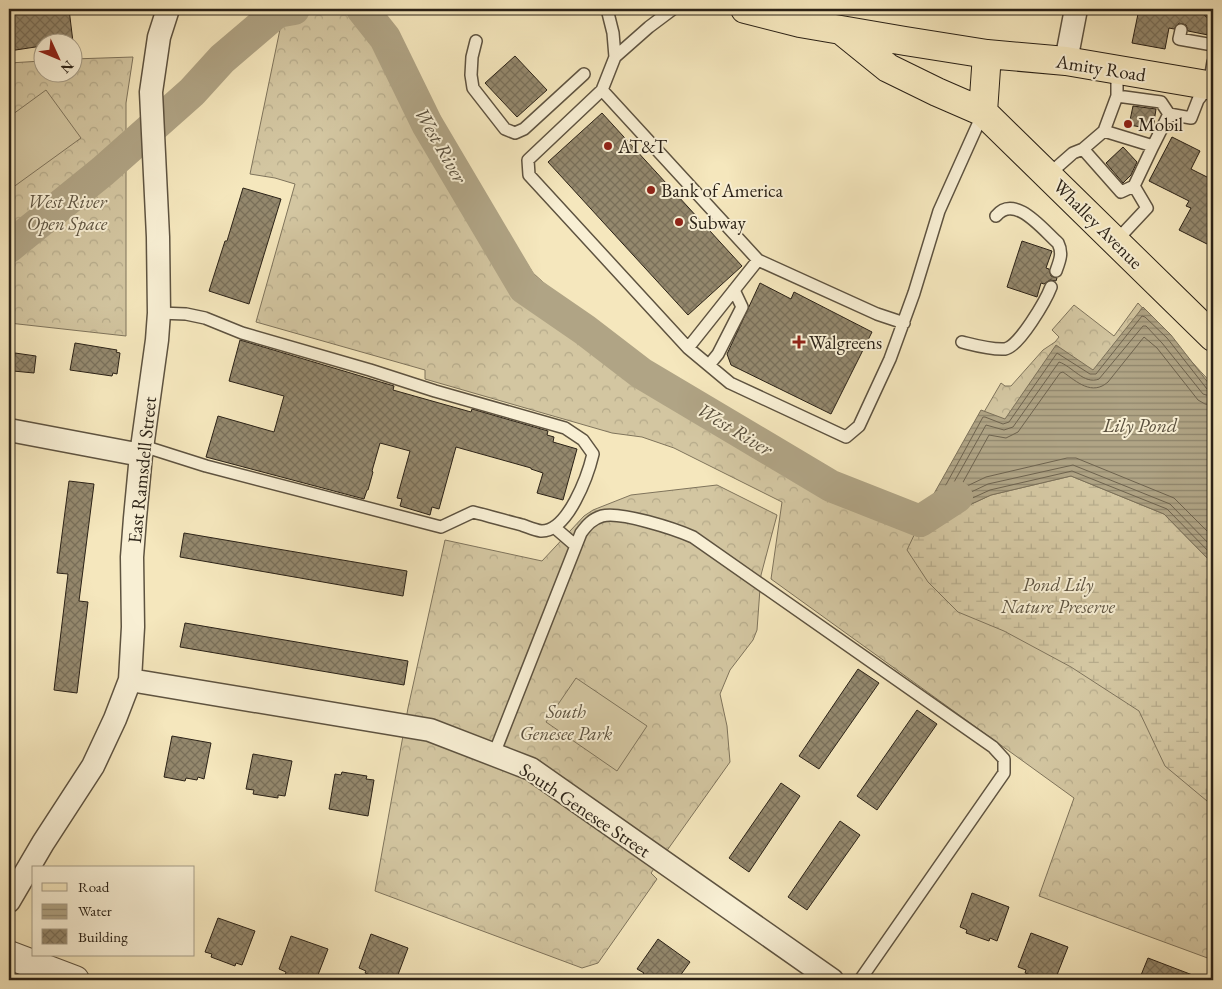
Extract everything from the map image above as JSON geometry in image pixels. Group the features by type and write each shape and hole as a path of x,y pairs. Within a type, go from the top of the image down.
{"main road":[{"name":"Whalley Avenue","path":"745,9 801,16 841,30 987,54"},
{"name":"Whalley Avenue","path":"841,30 888,68 983,112 1213,337"},
{"name":"Amity Road","path":"987,54 1066,61 1117,83 1212,78"},
{"path":"983,112 987,54"}],"street":[{"name":"East Ramsdell Street","path":"9,902 93,766 115,719 130,680 133,627 132,558 142,450 159,313 158,237 151,92 159,38 168,9"},
{"path":"1066,61 1076,9"},
{"path":"9,430 142,450"},
{"name":"South Genesee Street","path":"130,680 430,730 531,769 832,980"},
{"path":"9,955 75,980"}],"lane":[{"path":"607,9 613,33 615,57 602,90 528,160 529,175 688,348 730,383 846,437 859,426 890,359 904,324 939,211 973,139 983,112"},
{"path":"615,57 673,9"},
{"path":"1181,30 1179,39 1192,37 1208,41"},
{"path":"476,41 472,57 471,75 473,88 505,129 515,133 524,129 584,74"},
{"path":"1048,175 1073,153 1083,149 1104,131 1117,83 1161,102 1168,114 1191,118 1198,100 1212,78"},
{"path":"602,90 758,260 877,314 904,324"},
{"path":"1083,149 1121,192 1134,186 1168,114"},
{"path":"1104,131 1153,146"},
{"path":"1116,242 1147,208 1134,186"},
{"path":"996,216 1001,210 1012,208 1020,210 1058,243 1061,250 1056,271"},
{"path":"688,348 758,260"},
{"path":"962,342 995,348 1005,349 1011,347 1022,335 1048,296 1051,287"},
{"path":"709,365 718,354 742,307 734,290"},
{"path":"142,450 441,527 473,512 542,531 554,527 562,520 580,493 589,472 592,454 583,440 565,428 242,333 205,318 186,314 159,313"},
{"path":"494,754 581,533 592,520 604,515 620,516 677,530 693,537 994,747 1004,759 1004,773 860,980"},
{"path":"554,527 576,546"}],"green space":[{"name":"Pond Lily Nature Preserve","path":"339,9 371,22 391,45 442,130 533,273 620,352 739,425 789,450 914,532 1001,383 1005,386 1011,386 1043,350 1055,342 1059,337 1052,330 1074,305 1114,336 1138,303 1213,385 1213,960 1039,896 1074,798 771,579 782,502 674,448 642,437 612,433 425,379 425,370 256,322 295,184 275,178 250,174 284,10"},
{"name":"West River Open Space","path":"133,57 126,103 126,336 9,323 9,63 32,62 32,82 82,82 82,59"},
{"path":"46,90 81,138 12,188 9,183 9,117"},
{"path":"1071,476 1164,514 1213,564 1213,806 1165,766 1139,711 1071,667 1004,631 958,612 928,582 907,550 917,529 991,495"},
{"name":"South Genesee Park","path":"717,485 777,515 761,575 757,630 753,640 730,670 720,694 727,726 730,762 651,873 657,879 598,963 582,968 375,891 408,708 445,540 542,561 584,516 593,510 631,495"},
{"path":"576,678 647,726 617,771 546,722"}],"water":[{"name":"Lily Pond","path":"1143,307 1171,335 1213,389 1213,564 1164,514 1071,476 991,495 913,531 981,410 1005,419 1056,345 1093,370"}],"building":[{"path":"9,9 69,9 72,32 32,32 32,48 9,51"},
{"path":"1139,9 1203,10 1206,17 1213,18 1213,36 1188,31 1186,25 1179,23 1174,29 1169,28 1165,49 1132,43"},
{"path":"515,56 547,90 517,117 485,83"},
{"path":"1133,106 1156,109 1153,129 1129,125"},
{"path":"602,113 742,266 688,315 548,162"},
{"path":"1172,137 1200,151 1191,169 1213,180 1213,247 1179,230 1191,208 1186,206 1189,201 1149,181"},
{"path":"1123,147 1137,162 1131,175 1123,183 1106,163"},
{"path":"243,188 281,199 249,304 209,291"},
{"path":"1022,241 1052,251 1046,268 1049,269 1051,276 1057,278 1056,281 1050,280 1044,284 1041,283 1037,297 1007,287"},
{"name":"Walgreens","path":"760,283 791,299 794,292 872,332 831,414 731,365 727,354"},
{"path":"240,340 394,386 393,390 471,412 472,409 548,431 547,435 554,437 553,442 577,449 563,500 537,493 543,473 456,447 439,509 432,507 430,515 400,506 402,499 397,498 410,451 380,443 364,499 206,457 218,416 274,432 284,396 229,381"},
{"path":"75,343 117,350 116,352 120,353 117,374 113,373 112,376 70,370"},
{"path":"15,353 36,356 34,373 13,371"},
{"path":"69,481 94,484 79,601 88,602 77,693 54,690 68,574 57,573"},
{"path":"184,533 407,571 403,596 180,557"},
{"path":"185,623 408,661 404,685 180,647"},
{"path":"858,669 879,683 819,769 799,756"},
{"path":"917,710 937,724 877,810 857,796"},
{"path":"172,736 211,743 204,779 198,777 197,780 186,778 185,781 164,777"},
{"path":"253,754 292,761 285,796 278,795 278,798 253,794 254,790 246,789"},
{"path":"342,772 367,776 366,779 374,780 368,816 329,809 335,774 341,775"},
{"path":"781,783 800,796 749,872 729,858"},
{"path":"840,821 860,835 807,910 788,897"},
{"path":"972,893 1009,907 997,941 990,938 989,941 966,933 967,930 960,927"},
{"path":"218,918 255,931 242,965 236,963 235,966 211,957 212,954 205,952"},
{"path":"1031,933 1068,947 1055,980 1045,980 1025,973 1026,970 1018,967"},
{"path":"371,934 408,948 396,980 384,980 365,973 366,971 359,968"},
{"path":"291,936 328,949 316,980 299,980 285,975 286,972 279,969"},
{"path":"658,939 690,962 677,980 638,980 644,973 637,969"},
{"path":"1148,958 1203,979 1203,980 1139,980"}],"waterway":[{"name":"West River","path":"9,247 103,171 192,92 222,59 277,12 294,9"},
{"name":"West River","path":"362,9 385,38 427,124 524,288 585,330 641,373 831,486 920,521 957,497"}],"place":[{"name":"Mobil","path":"1128,124"},
{"name":"AT&T","path":"608,146"},
{"name":"Bank of America","path":"651,190"},
{"name":"Subway","path":"679,222"},
{"name":"Walgreens","path":"799,342"}]}
